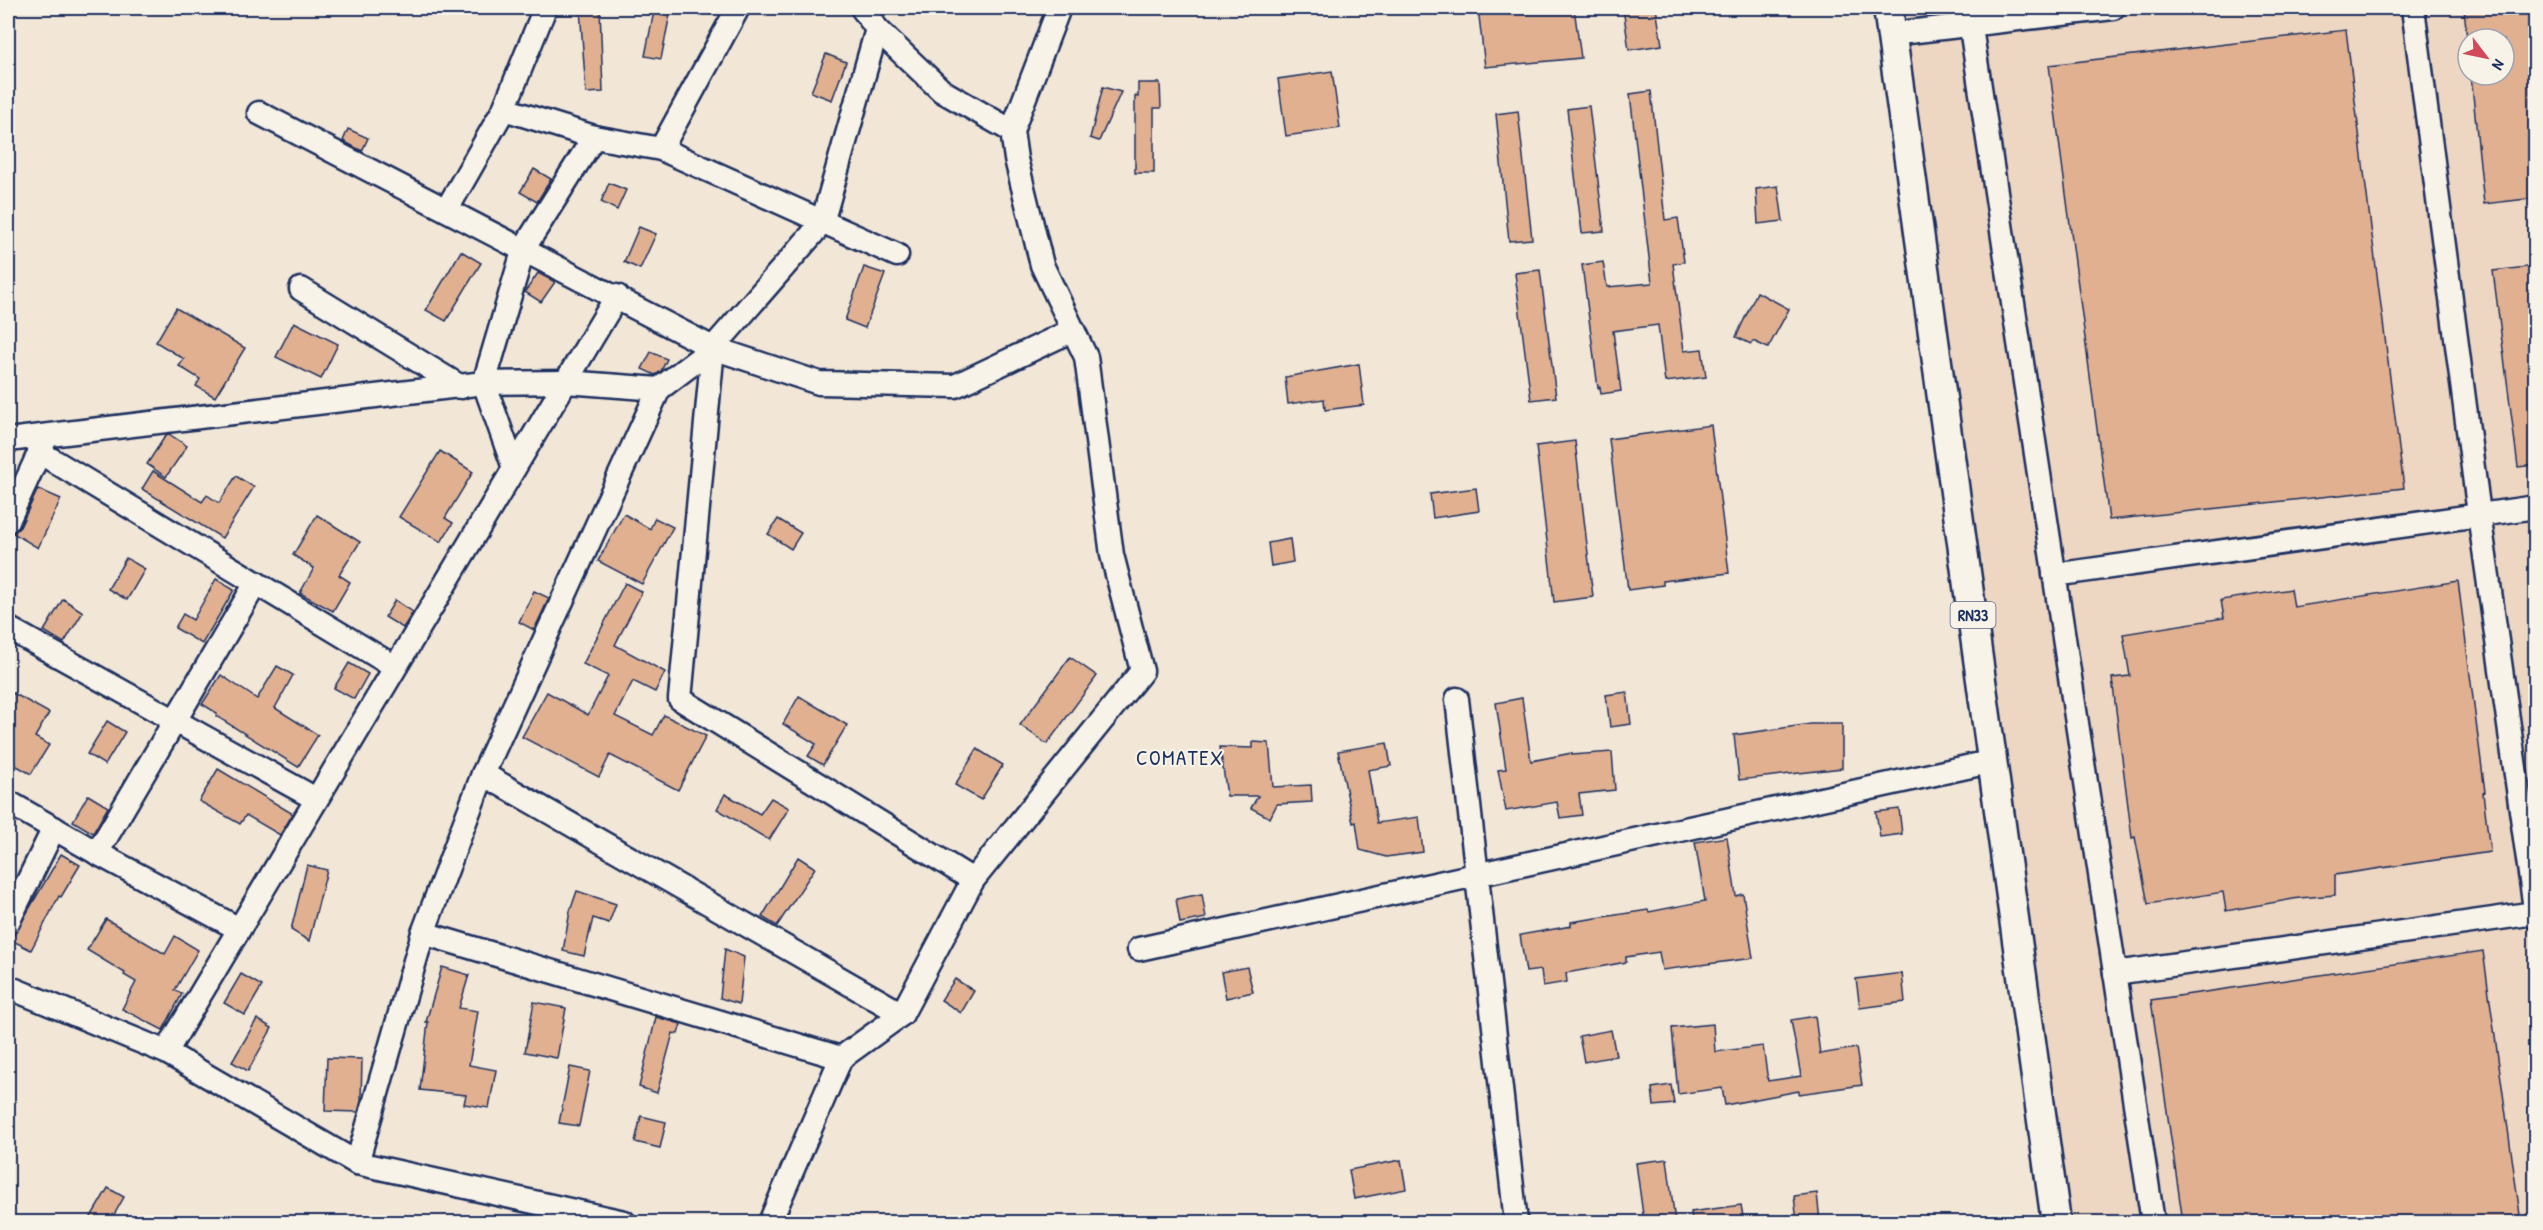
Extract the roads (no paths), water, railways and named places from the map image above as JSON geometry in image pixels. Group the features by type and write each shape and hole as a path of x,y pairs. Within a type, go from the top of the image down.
{"main road":[{"name":"RN33","path":"1890,21 2056,1222"}],"street":[{"path":"447,209 504,109 545,8"},
{"path":"661,149 738,8"},
{"path":"862,8 877,30 942,91 1012,131"},
{"path":"770,1222 841,1058 902,1014 973,880 1142,671 1112,555 1086,357 1042,265 1016,159 1012,131 1059,8"},
{"path":"1890,21 2113,8"},
{"path":"2115,973 2535,914 2479,514 2413,8"},
{"path":"1970,17 2153,1222"},
{"path":"357,1163 423,933 483,774 659,389 713,348 822,223 877,30"},
{"path":"504,109 594,137 661,149 897,255"},
{"path":"259,113 617,296 713,348 819,383 954,386 1073,330"},
{"path":"514,468 484,383 524,248 594,137"},
{"path":"301,289 461,387"},
{"path":"166,1052 617,296"},
{"path":"713,348 680,699 973,880"},
{"path":"8,440 44,443 484,383 566,382 659,389"},
{"path":"8,521 44,443"},
{"path":"44,443 256,583 395,667"},
{"path":"2055,575 2535,507"},
{"path":"97,853 256,583"},
{"path":"8,628 316,800"},
{"path":"1457,699 1516,1222"},
{"path":"1139,950 1994,761"},
{"path":"483,774 902,1014"},
{"path":"8,802 97,853 239,929"},
{"path":"8,922 54,828"},
{"path":"423,933 841,1058"},
{"path":"8,987 166,1052 357,1163 624,1222"}],"district":[{"name":"COMATEX","path":"1180,758"}]}
